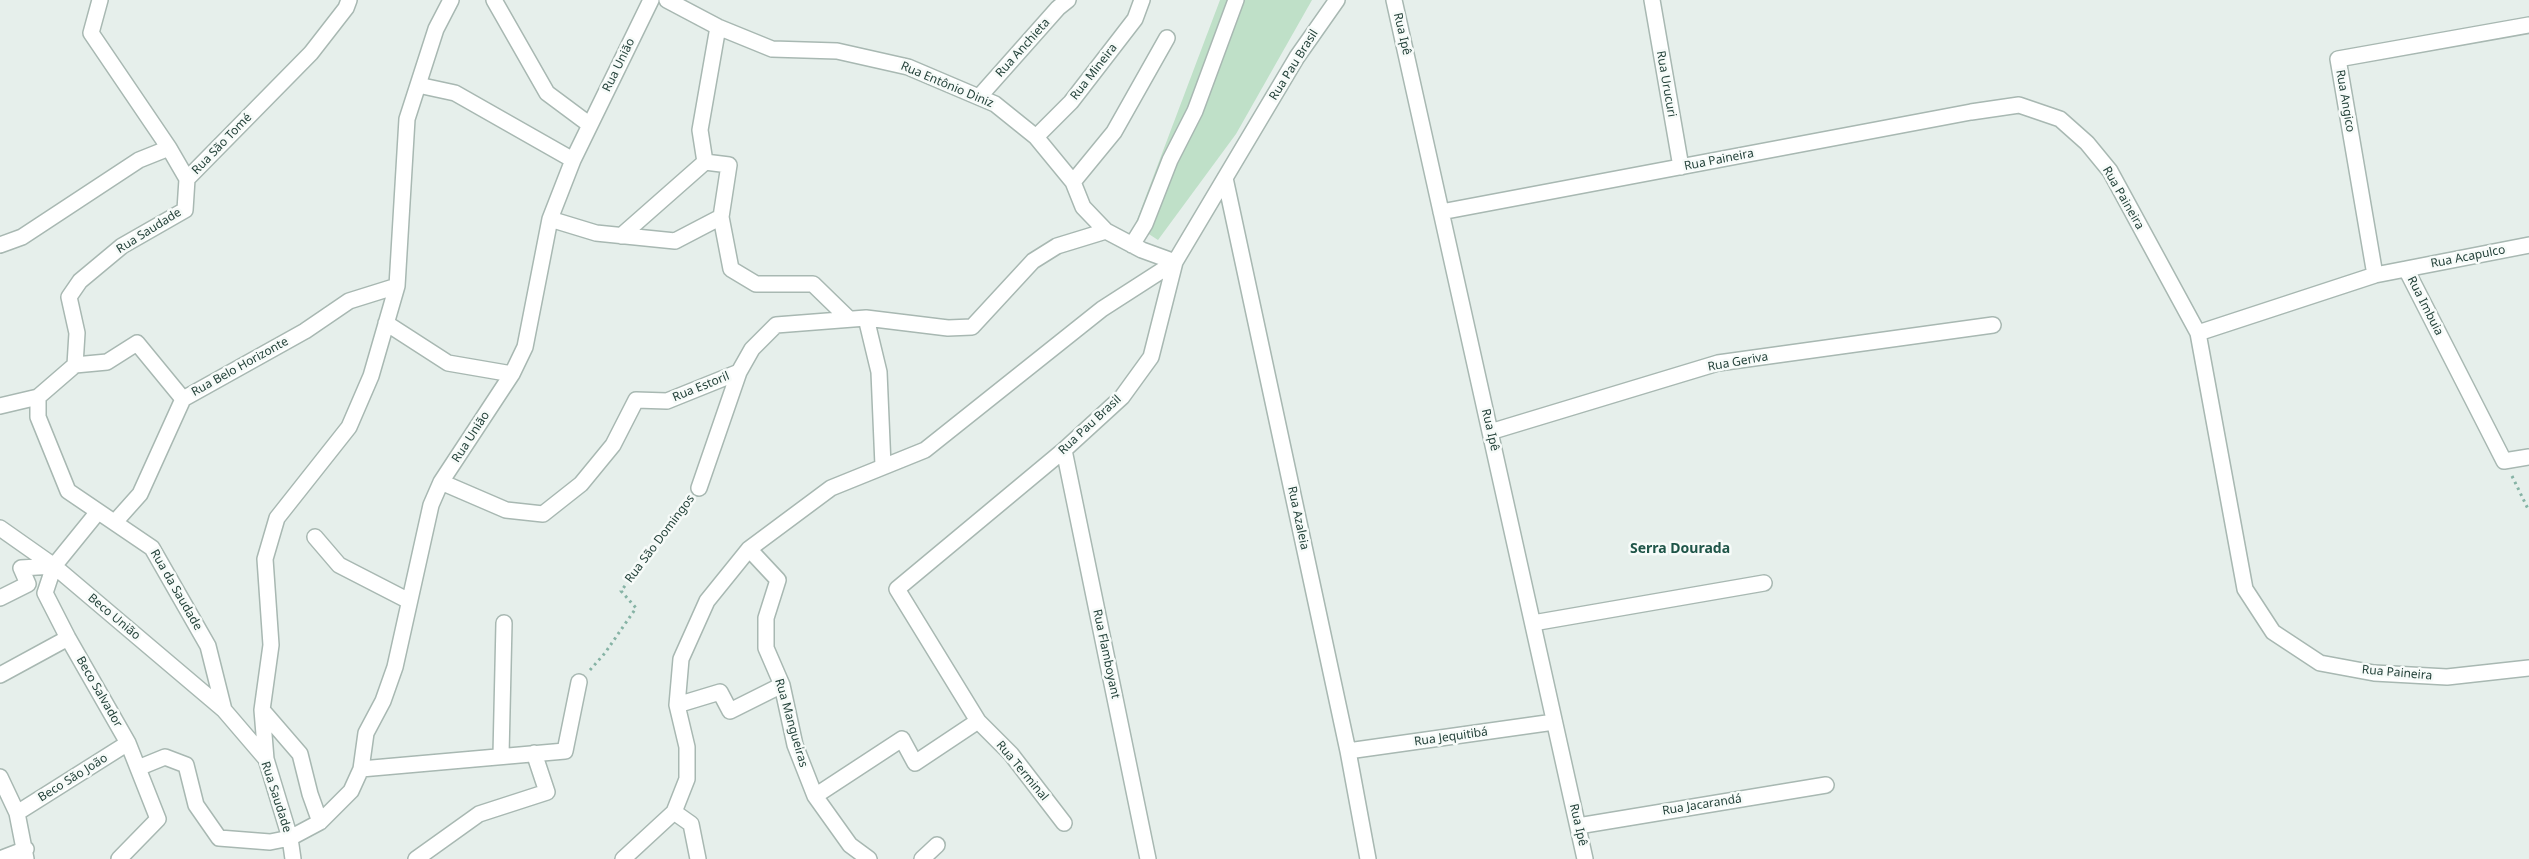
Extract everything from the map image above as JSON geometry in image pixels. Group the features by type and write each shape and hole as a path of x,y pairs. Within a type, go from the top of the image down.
{"street":[{"path":"0,245 22,237 139,160 169,148 90,33 100,0"},
{"name":"Rua São Tomé","path":"169,148 188,180 311,53 346,8 349,0"},
{"path":"266,759 262,710 271,645 265,559 277,518 350,427 372,376 397,286 407,119 436,29 451,0"},
{"path":"494,0 547,94 590,125"},
{"name":"Rua União","path":"138,768 165,757 186,765 196,805 219,838 270,842 290,838 320,822 350,791 361,769 366,733 383,701 395,668 431,505 442,482 512,374 525,347 550,219 573,160 651,0"},
{"name":"Rua Entônio Diniz","path":"667,0 718,28 772,49 837,51 908,67 995,104 1036,137 1073,182 1083,206 1106,231 1132,245 1175,262"},
{"name":"Rua Anchieta","path":"979,97 1068,0"},
{"name":"Rua Mineira","path":"1036,137 1071,102 1135,19 1142,0"},
{"path":"1132,245 1145,224 1170,160 1195,111 1236,0"},
{"name":"Rua Pau Brasil","path":"978,722 897,589 1064,450 1122,397 1151,357 1175,262 1298,57 1337,0"},
{"name":"Rua Ipê","path":"1394,0 1585,859"},
{"name":"Rua Urucuri","path":"1652,0 1681,167"},
{"name":"Rua Angico","path":"2375,275 2338,59 2529,25"},
{"path":"704,162 700,130 718,28"},
{"path":"1073,182 1114,132 1168,38"},
{"path":"418,85 455,93 573,160"},
{"name":"Rua Paineira","path":"1441,212 2019,105 2060,119 2087,143 2110,172 2198,333 2246,589 2273,632 2320,663 2374,673 2447,677 2529,668"},
{"path":"621,236 704,162 729,165 720,217 731,269 756,284 813,284 849,319"},
{"name":"Rua Azaleia","path":"1225,178 1348,752 1368,859"},
{"name":"Rua Saudade","path":"75,366 78,333 68,297 80,280 122,246 185,210 188,180"},
{"path":"550,219 596,233 675,241 720,217"},
{"name":"Rua Estoril","path":"442,482 506,510 543,514 581,484 613,445 636,400 666,401 739,372 752,349 776,325 866,318 948,328 972,327 1033,261 1057,246 1106,231"},
{"name":"Rua Acapulco","path":"2406,268 2529,245"},
{"path":"623,859 674,812 687,779 687,747 677,705 681,659 707,601 749,549 831,488 925,450 1102,309 1175,262"},
{"name":"Rua Imbuia","path":"2198,333 2375,275 2406,268 2504,462"},
{"name":"Rua Belo Horizonte","path":"115,522 140,494 183,400 305,331 349,301 397,286"},
{"path":"866,318 880,372 883,466"},
{"path":"386,323 448,363 512,374"},
{"name":"Rua Geriva","path":"1490,432 1718,363 1994,325"},
{"path":"0,406 38,397 75,366 108,362 137,343 183,400"},
{"name":"Rua São Domingos","path":"699,488 739,372"},
{"name":"Rua da Saudade","path":"38,397 38,417 68,491 152,548 208,646 224,710"},
{"name":"Rua Flamboyant","path":"1064,450 1148,859"},
{"path":"2504,462 2529,457"},
{"path":"0,598 28,584 21,568 54,566 97,512"},
{"name":"Beco União","path":"0,528 54,566 224,710"},
{"path":"315,537 339,565 409,601"},
{"name":"Rua Mangueiras","path":"749,549 778,580 766,618 766,648 782,685 795,745 814,796 850,845 869,859"},
{"name":"Beco Salvador","path":"54,566 45,593 68,638 128,743 158,819 119,859"},
{"path":"1533,623 1764,583"},
{"path":"502,755 504,623"},
{"path":"0,675 68,638"},
{"path":"361,769 502,755 565,751 579,682"},
{"path":"677,705 720,692 730,712 782,685"},
{"name":"Rua Saudade","path":"224,710 266,759 290,838"},
{"path":"262,710 300,754 310,794 320,822"},
{"path":"814,796 902,739 915,763 978,722"},
{"name":"Rua Terminal","path":"978,722 1011,754 1064,823"},
{"name":"Rua Jequitibá","path":"1348,752 1554,722"},
{"name":"Beco São João","path":"17,813 128,743"},
{"path":"416,859 479,814 546,792 534,753"},
{"path":"0,777 17,813 26,854 0,859"},
{"name":"Rua Jacarandá","path":"1578,826 1826,785"},
{"path":"674,812 691,824 698,859"},
{"path":"290,838 293,859"},
{"path":"922,859 937,846"}],"path":[{"path":"2504,462 2529,511"},
{"name":"Rua São Domingos","path":"579,682 605,653 636,608 621,591 699,488"}],"green space":[{"path":"1220,0 1312,0 1236,134 1158,240 1135,225"}],"district":[{"name":"Serra Dourada","path":"1680,549"}]}
